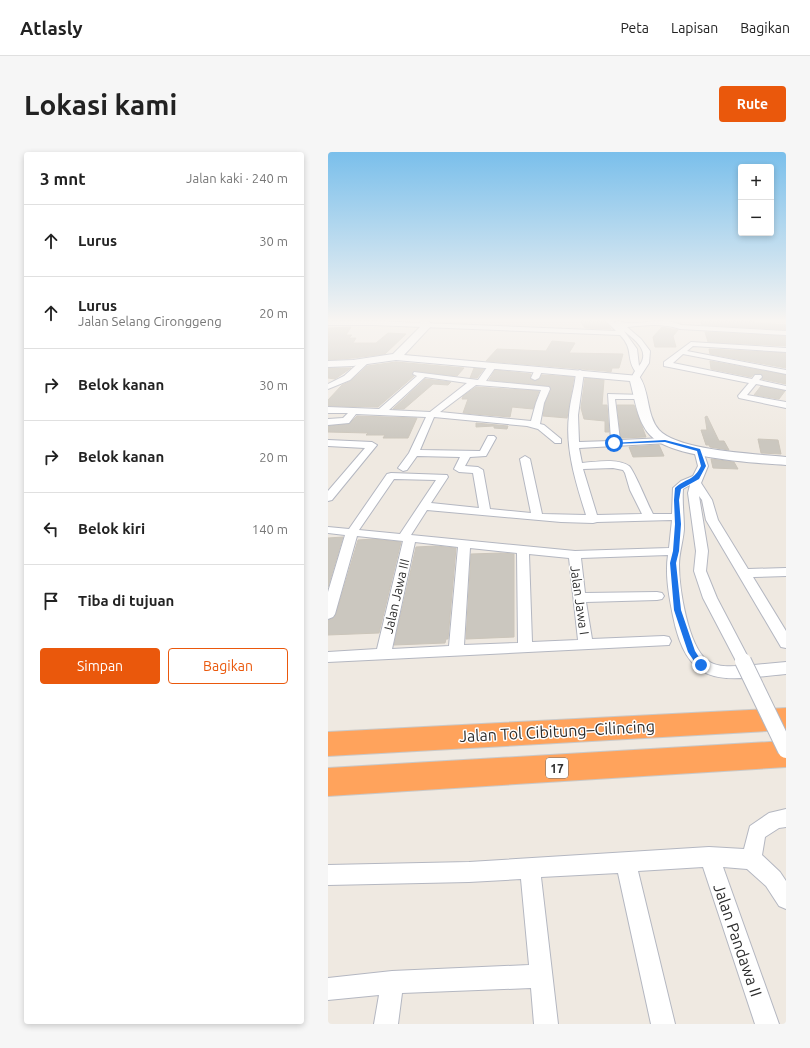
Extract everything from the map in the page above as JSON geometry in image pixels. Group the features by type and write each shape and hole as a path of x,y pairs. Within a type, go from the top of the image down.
{"highway":[{"name":"Jalan Tol Cibitung–Cilincing","path":"328,744 786,719"},
{"name":"17","path":"328,782 786,754"}],"street":[{"path":"328,364 376,360"},
{"path":"429,360 493,365 537,373 580,372 636,374"},
{"path":"635,360 634,364 641,397 652,429 659,438 699,450 786,461"},
{"path":"636,374 646,360"},
{"path":"672,360 667,364 786,388"},
{"path":"721,360 786,372"},
{"path":"732,360 778,362"},
{"path":"328,387 347,378 366,361"},
{"path":"403,468 414,452 431,415 477,382 493,365"},
{"path":"766,369 742,396 786,406"},
{"path":"580,372 573,420 575,445 577,466 594,520"},
{"path":"381,412 420,374 477,382 541,387 546,389 540,402 535,425"},
{"path":"616,443 611,396 641,397"},
{"path":"328,410 431,415 535,425 541,427 558,441"},
{"path":"328,422 346,421 354,411"},
{"path":"414,452 483,454 491,438"},
{"path":"575,445 665,441"},
{"path":"328,443 372,445 328,498"},
{"path":"699,450 703,466 696,481 693,493 702,551 700,571 710,598 743,661 786,750"},
{"path":"466,454 459,469 478,470 485,511"},
{"path":"524,459 537,516"},
{"path":"577,466 613,465 626,468 630,473 649,518"},
{"path":"328,614 352,532 391,476 443,478 424,506 406,538"},
{"path":"696,481 685,483 678,488 676,551 673,563 678,610 691,652 701,665 721,673 786,668"},
{"path":"696,481 707,500 712,520 786,643"},
{"path":"424,506 594,520 677,517"},
{"path":"328,530 575,555 676,551"},
{"name":"Jalan Jawa III","path":"383,654 406,538"},
{"path":"456,650 464,544"},
{"path":"523,550 524,646"},
{"name":"Jalan Jawa I","path":"575,555 579,598 586,645"},
{"path":"744,573 786,572"},
{"path":"579,598 657,596"},
{"path":"328,657 524,646 586,645 664,641"},
{"path":"751,859 757,832 776,819 786,818"},
{"path":"328,875 530,869 709,857 751,859 773,879 786,899"},
{"name":"Jalan Pandawa II","path":"709,857 767,1024"},
{"path":"626,862 664,1024"},
{"path":"530,869 546,1024"},
{"path":"328,989 392,982 540,976"},
{"path":"386,1024 392,982"}],"building":[{"path":"487,360 621,360 619,368 612,368 611,372 486,361"},
{"path":"741,360 786,360 786,368"},
{"path":"710,361 786,375 786,384 762,379 763,376 761,374 755,374 751,377 711,369"},
{"path":"396,362 464,368 457,376 413,371 412,374 414,376 378,407 328,406 328,400 342,385 351,381 367,366"},
{"path":"328,368 351,368 335,379 328,378"},
{"path":"474,368 484,369 477,378 470,378"},
{"path":"495,370 531,374 530,378 534,381 540,379 542,375 574,377 567,418 543,416 545,403 551,390 549,386 489,380"},
{"path":"585,378 604,380 602,405 607,405 609,432 605,432 605,421 584,419 581,408"},
{"path":"425,379 451,382 448,385 433,384 404,409 393,409"},
{"path":"761,386 785,391 779,399 754,395"},
{"path":"476,387 539,391 533,409 512,407 510,417 463,413 468,399 462,399 463,396"},
{"path":"617,405 634,405 646,437 621,438"},
{"path":"357,416 417,418 408,438 383,438 385,435 366,435 368,433 328,432 328,426 349,424"},
{"path":"707,416 719,441 724,441 729,450 706,445 701,430 707,430 705,417"},
{"path":"476,423 508,426 507,429 494,428 494,426 476,427"},
{"path":"758,439 778,440 781,454 761,453"},
{"path":"659,445 664,456 633,457 629,447"},
{"path":"711,459 734,462 738,469 713,468"},
{"path":"343,537 328,587 328,538"},
{"path":"373,539 401,542 379,633 328,635 328,620 334,618 336,614 358,540"},
{"path":"436,546 456,548 448,639 446,639 445,643 394,645 416,547"},
{"path":"471,554 514,554 514,637 466,639"}],"route":[{"path":"614,443 665,441 682,447 699,450 703,461 703,466 700,473 697,478 678,488 676,500 678,524 676,551 673,563 678,610 691,652 701,665"}]}
